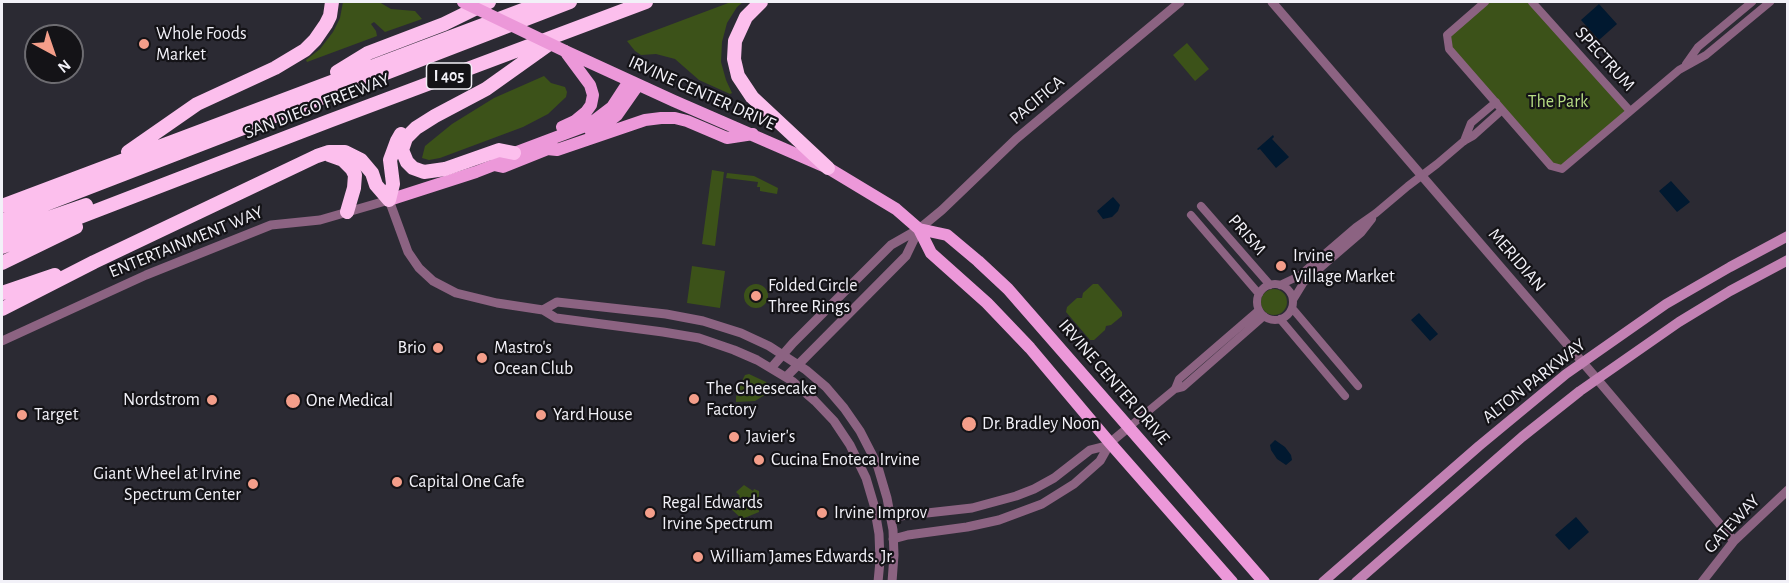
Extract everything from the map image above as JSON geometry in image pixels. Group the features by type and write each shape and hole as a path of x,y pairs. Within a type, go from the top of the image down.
{"highway":[{"path":"108,165 197,105 275,68 305,50 326,24 332,2"},
{"path":"312,87 368,53 444,24 489,2"},
{"name":"SAN DIEGO FREEWAY","path":"2,206 312,87 544,2"},
{"path":"2,221 570,2"},
{"name":"SAN DIEGO FREEWAY","path":"2,247 329,120 646,2"},
{"path":"761,2 746,17 735,41 734,59 738,76 752,97 828,168"},
{"path":"389,200 393,184 390,166 394,146 402,133 416,128 486,89 569,31"},
{"path":"2,234 329,120"},
{"path":"416,128 404,142 403,154 413,168 424,172 445,169 499,150 514,153"},
{"path":"2,309 94,262 318,156 337,151 354,156 367,166 376,185 389,200"},
{"path":"318,156 336,157 352,169 356,181 347,212"},
{"path":"2,263 156,188"},
{"path":"2,293 94,262"}],"main road":[{"name":"IRVINE CENTER DRIVE","path":"463,2 633,83 828,168 896,209 919,229 931,253 987,303 1030,348 1232,582"},
{"path":"565,51 591,85 593,95 588,108 581,116 560,128 548,145 557,150 645,120 661,118 687,121 727,138 753,134"},
{"name":"ENTERTAINMENT WAY","path":"494,165 503,167 583,127 604,114 633,83"},
{"name":"ENTERTAINMENT WAY","path":"389,200 494,165 500,159 514,153 548,145"},
{"name":"IRVINE CENTER DRIVE","path":"919,229 946,235 993,274 1043,327 1264,582"},
{"name":"ALTON PARKWAY","path":"1323,582 1524,408 1583,362 1674,299 1788,236"},
{"name":"ALTON PARKWAY","path":"1356,582 1522,437 1597,378 1689,316 1788,260"}],"street":[{"name":"PACIFICA","path":"772,368 891,245 919,229 1038,120 1180,2"},
{"name":"MERIDIAN","path":"1272,2 1597,378 1734,541"},
{"name":"SPECTRUM","path":"1485,2 1447,35 1449,49 1551,166 1562,169 1686,65 1706,55 1770,2"},
{"name":"SPECTRUM","path":"1532,2 1630,111"},
{"name":"SPECTRUM","path":"1686,65 1698,47 1752,2"},
{"path":"1464,141 1471,123 1496,102"},
{"path":"1376,213 1361,232 1304,282 1288,314 1280,319 1269,319 1261,313 1257,304 1258,294 1263,289 1270,285 1280,285 1299,276 1356,227 1473,136 1502,110"},
{"path":"389,200 408,252 419,268 433,281 465,296 543,310 556,318 699,338 734,350 786,377 828,414 850,444 862,470 871,493 879,534 878,582"},
{"name":"ENTERTAINMENT WAY","path":"2,341 146,276 271,225 320,220 389,200"},
{"name":"PRISM","path":"1201,206 1270,285"},
{"name":"PRISM","path":"1191,215 1258,294"},
{"name":"PACIFICA","path":"786,377 906,256 919,229"},
{"path":"1280,285 1288,290 1292,304 1358,386"},
{"path":"543,310 557,302 703,321 741,333 769,346 797,364 832,394 844,408 860,431 880,472 891,517 892,582"},
{"path":"891,517 972,508 1035,489 1054,478 1090,450 1110,443 1175,388 1179,379 1261,313"},
{"path":"1280,319 1345,396"},
{"path":"893,539 999,520 1042,504 1074,484 1100,462 1110,443"},
{"path":"1035,489 1042,504"},
{"name":"GATEWAY","path":"1702,582 1734,541 1788,490"}],"green space":[{"path":"343,2 379,2 391,9 415,11 422,19 385,32 374,22 371,24 377,36 307,62 306,60 320,49 333,32 340,18"},
{"path":"731,2 743,2 727,23 722,42 721,62 732,93 730,94 699,80 675,59 656,54 641,55 627,41"},
{"name":"The Park","path":"1485,2 1532,2 1630,111 1562,169 1551,166 1449,49 1447,35"},
{"path":"1187,43 1209,69 1195,81 1173,55"},
{"path":"544,76 551,83 565,87 567,92 566,97 548,114 523,127 440,158 429,160 422,158 425,146 452,124 494,98"},
{"path":"712,170 724,172 715,246 702,244"},
{"path":"727,173 754,176 778,188 777,194 760,191 760,187 757,187 758,182 726,178"},
{"path":"692,266 725,271 720,308 687,303"},
{"path":"756,284 761,285 767,291 767,301 761,307 756,308 751,307 745,301 744,296 745,291 751,285"},
{"path":"1093,284 1098,284 1122,312 1122,316 1111,325 1106,326 1105,330 1094,340 1090,340 1066,312 1067,307 1077,298 1082,298 1083,293"},
{"path":"1274,289 1283,293 1287,302 1283,311 1274,315 1265,311 1261,302 1265,293"},
{"path":"749,374 766,382 769,386 768,393 755,401 736,402 743,379"},
{"path":"744,485 753,491 754,489 759,491 759,512 742,519 730,508 727,501 733,496 736,499 740,496 736,492"}],"water":[{"path":"1599,4 1617,24 1599,40 1581,20"},
{"path":"1273,135 1272,139 1289,157 1276,168 1260,149 1257,149"},
{"path":"1671,181 1690,202 1677,212 1659,191"},
{"path":"1113,197 1120,205 1118,211 1112,217 1103,219 1097,211"},
{"path":"1419,313 1438,334 1430,341 1411,320"},
{"path":"1275,440 1291,455 1292,460 1286,465 1277,459 1271,450 1270,445"},
{"path":"1576,517 1589,532 1569,550 1555,535"}],"place":[{"name":"Whole Foods Market","path":"144,44"},
{"name":"Irvine Village Market","path":"1281,266"},
{"name":"Folded Circle Three Rings","path":"756,296"},
{"name":"Brio","path":"438,348"},
{"name":"Mastro's Ocean Club","path":"482,358"},
{"name":"The Cheesecake Factory","path":"694,399"},
{"name":"Nordstrom","path":"212,400"},
{"name":"One Medical","path":"293,401"},
{"name":"Target","path":"22,415"},
{"name":"Yard House","path":"541,415"},
{"name":"Dr. Bradley Noon","path":"969,424"},
{"name":"Javier's","path":"734,437"},
{"name":"Cucina Enoteca Irvine","path":"759,460"},
{"name":"Capital One Cafe","path":"397,482"},
{"name":"Giant Wheel at Irvine Spectrum Center","path":"253,484"},
{"name":"Regal Edwards Irvine Spectrum","path":"650,513"},
{"name":"Irvine Improv","path":"822,513"},
{"name":"William James Edwards. Jr.","path":"698,557"}]}
